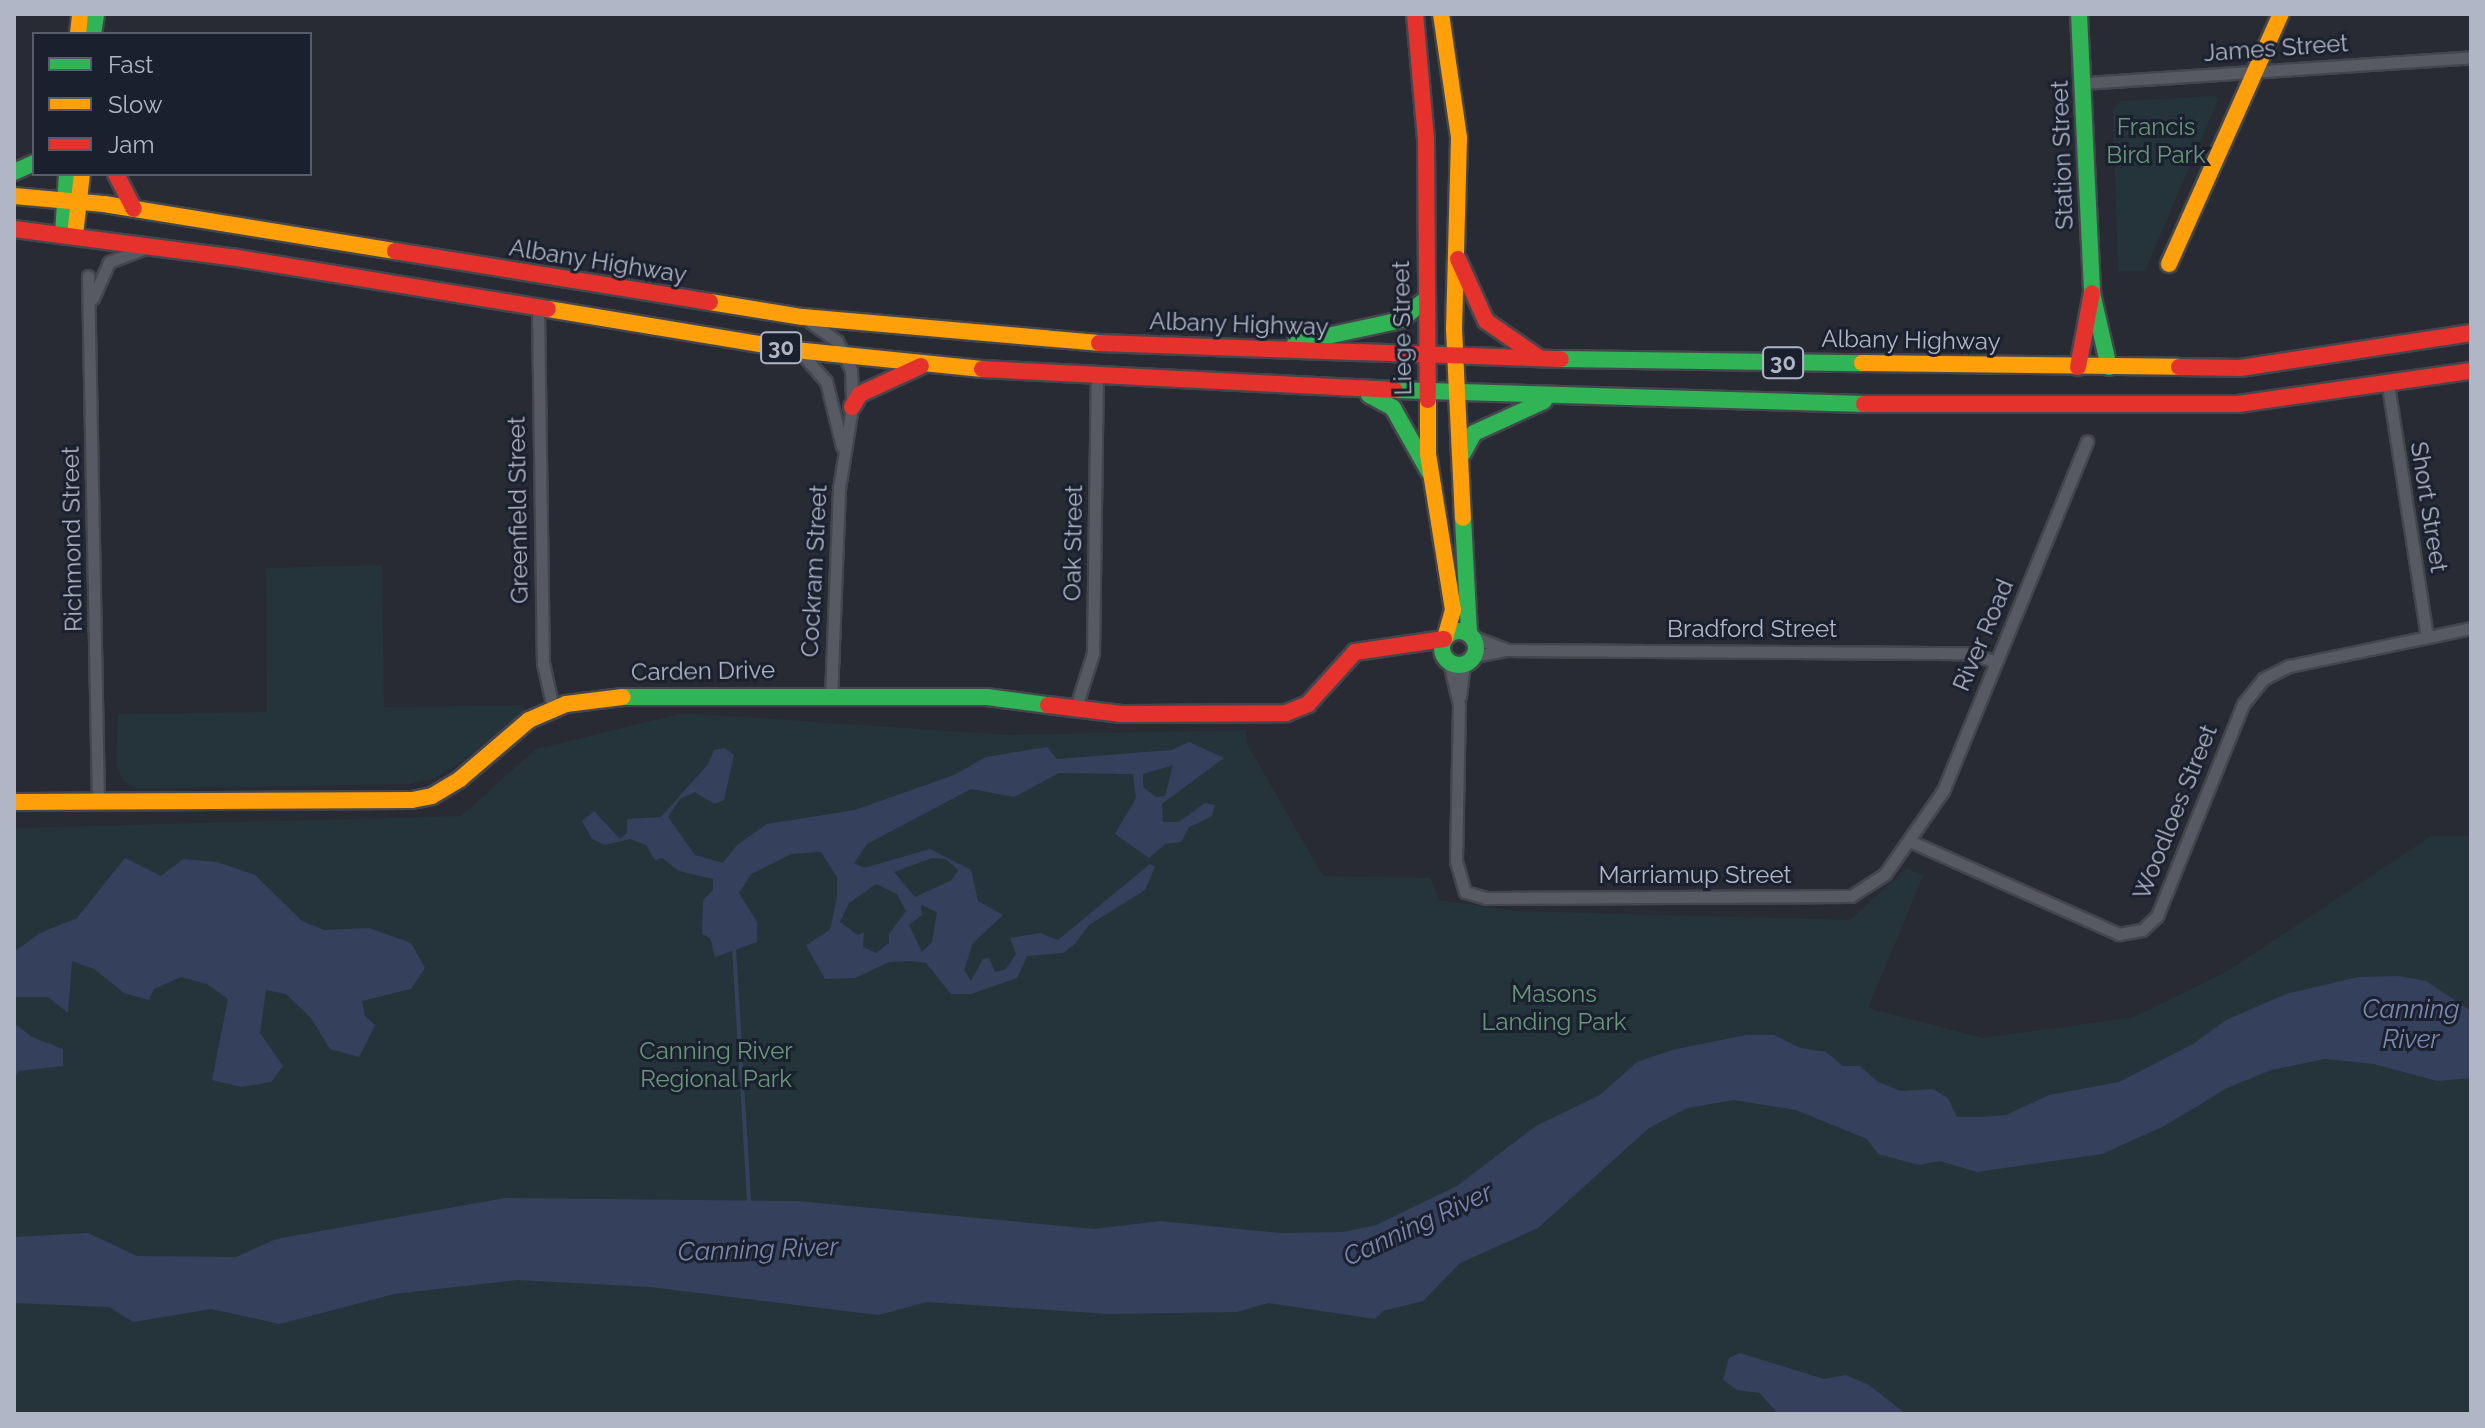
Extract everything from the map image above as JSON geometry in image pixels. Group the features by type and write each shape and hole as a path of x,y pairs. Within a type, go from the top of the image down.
{"main road":[{"name":"Liege Street","path":"1415,14 1426,139 1425,300 1429,472 1444,530 1453,610 1453,653"},
{"name":"Liege Street","path":"1441,14 1453,73 1459,138 1456,355 1470,635 1453,653"},
{"name":"Station Street","path":"2079,14 2092,293 2109,367"},
{"path":"2169,264 2281,14"},
{"path":"67,176 72,200 69,234"},
{"path":"72,200 81,176"},
{"path":"117,176 134,209"},
{"name":"Albany Highway","path":"14,196 134,209 803,317 983,336 1542,359 2240,368 2471,333"},
{"name":"30","path":"14,229 161,246 795,350 841,348 925,365 1361,392 1992,408 2238,404 2471,371"},
{"path":"1458,259 1486,321 1542,359"},
{"name":"Station Street","path":"2078,367 2092,293"},
{"path":"1268,350 1401,320 1425,300"},
{"path":"852,407 860,394 925,365"},
{"path":"1361,392 1393,408 1429,472"},
{"path":"1463,453 1474,433 1552,398"},
{"path":"1453,653 1461,631 1470,635"},
{"name":"Carden Drive","path":"14,802 432,796 460,779 507,734 553,708 603,697 831,694 987,697 1121,714 1286,713 1308,704 1355,652 1398,647 1453,653"}],"street":[{"name":"James Street","path":"2084,83 2471,57"},
{"path":"91,304 109,262 161,246"},
{"name":"Richmond Street","path":"88,276 91,304 98,802"},
{"name":"Greenfield Street","path":"538,309 543,663 553,708"},
{"path":"803,317 841,348"},
{"name":"Cockram Street","path":"831,694 843,451 852,407 841,348"},
{"name":"Cockram Street","path":"795,350 826,381 843,451"},
{"name":"Oak Street","path":"1076,707 1093,653 1097,376"},
{"name":"Short Street","path":"2388,385 2427,637"},
{"name":"River Road","path":"1912,842 1943,791 2087,442"},
{"name":"Woodloes Street","path":"1912,842 2119,934 2142,930 2157,916 2243,704 2263,679 2289,666 2471,628"},
{"name":"Bradford Street","path":"1470,635 1506,650"},
{"name":"Bradford Street","path":"1453,653 1506,650 1969,653 1996,662"},
{"name":"Liege Street","path":"1453,653 1459,704 1460,885"},
{"name":"Marriamup Street","path":"1460,885 1486,898 1851,896 1885,874 1912,842"}],"green space":[{"name":"Francis Bird Park","path":"2215,96 2218,100 2145,271 2118,271 2113,110 2120,101"},
{"path":"382,565 384,707 524,705 524,712 458,764 433,779 410,784 138,789 123,781 116,764 118,714 267,712 266,568"},
{"name":"Canning River Regional Park","path":"684,713 1008,735 1246,730 1246,742 1323,876 1430,878 1439,900 1515,911 1850,920 1907,868 1923,876 1868,1008 1983,1038 2134,1017 2228,971 2431,836 2471,836 2471,1414 14,1414 14,828 461,816 536,749"}],"water":[{"path":"1189,742 1224,758 1162,804 1163,822 1179,822 1205,803 1215,805 1211,817 1189,827 1181,842 1165,844 1149,858 1115,834 1136,798 1133,774 1059,773 1014,797 971,789 867,844 854,863 864,868 930,849 971,870 978,901 1003,915 973,943 964,970 971,981 983,959 989,958 995,972 1006,969 1016,954 1010,938 1040,933 1058,940 1150,864 1155,867 1145,890 1089,925 1074,945 1063,953 1027,956 1017,978 971,994 951,994 926,963 910,961 889,962 855,978 825,979 806,945 830,930 837,897 837,877 821,852 791,854 751,874 739,893 757,922 757,942 715,957 710,938 702,934 703,900 713,890 713,879 679,871 662,858 655,860 646,845 630,839 605,845 592,839 582,821 594,811 620,839 627,833 627,819 661,817 708,764 714,750 724,748 734,755 724,800 714,804 695,792 680,799 668,817 695,855 723,863 737,845 767,824 855,810 954,775 986,757 1047,747 1057,759 1172,750","holes":["1173,765 1165,796 1156,797 1143,787 1143,774","932,858 946,859 958,870 952,880 915,897 894,872","876,884 897,894 906,911 889,934 889,943 876,953 863,947 864,932 858,935 840,922 849,903","921,905 937,912 932,942 922,952 909,925 922,915"]},
{"path":"125,858 161,876 183,859 217,862 255,875 302,921 324,930 369,928 411,943 425,968 411,989 362,1001 365,1016 375,1025 359,1057 330,1049 311,1018 286,994 266,990 260,1033 283,1066 271,1082 242,1087 212,1080 228,999 207,984 181,977 154,989 149,1000 124,993 94,969 72,961 68,1013 48,997 14,997 14,952 40,933 77,918"},
{"name":"Canning River","path":"2398,976 2426,981 2471,1011 2471,1078 2437,1081 2374,1064 2325,1059 2271,1070 2227,1088 2164,1126 2102,1154 1977,1172 1940,1161 1919,1165 1878,1154 1867,1139 1796,1110 1734,1100 1687,1108 1649,1128 1538,1228 1460,1263 1423,1301 1383,1311 1375,1319 1268,1303 1237,1312 1109,1314 927,1302 878,1315 650,1287 517,1280 394,1294 280,1324 211,1309 133,1322 109,1307 14,1303 14,1237 88,1233 137,1256 236,1257 276,1239 505,1198 797,1201 1094,1229 1160,1221 1280,1233 1343,1232 1376,1225 1457,1186 1536,1126 1600,1095 1637,1062 1672,1050 1746,1035 1774,1035 1800,1048 1826,1052 1843,1066 1860,1066 1878,1082 1901,1091 1933,1089 1948,1098 1957,1117 2006,1115 2049,1095 2119,1082 2193,1044 2226,1020 2286,994 2358,977"},
{"path":"14,1023 32,1037 63,1049 63,1066 19,1071 14,1078"},
{"path":"1740,1353 1824,1379 1846,1375 1869,1385 1906,1414 1778,1414 1760,1393 1737,1390 1723,1380 1729,1358"}],"waterway":[{"path":"734,948 749,1203"}],"traffic: fast":[{"path":"93,32 96,14"},
{"path":"2079,14 2092,293 2109,367"},
{"path":"14,172 32,164"},
{"path":"63,233 67,176"},
{"path":"1295,343 1401,320 1425,300"},
{"path":"1561,359 1862,363"},
{"path":"1394,390 1864,404"},
{"path":"1369,395 1393,408 1429,472"},
{"path":"1463,453 1474,433 1544,401"},
{"path":"1463,518 1469,634"},
{"path":"1459,631 1471,636 1476,648 1471,660 1459,665 1447,660 1442,648 1447,636 1459,631"},
{"path":"623,697 987,697 1048,705"}],"traffic: slow":[{"path":"78,32 80,14"},
{"path":"1441,14 1459,138 1454,329 1463,518"},
{"path":"2169,264 2281,14"},
{"path":"75,235 82,176"},
{"path":"14,196 104,204 395,251"},
{"path":"710,302 803,317 1099,343"},
{"path":"548,309 795,350 982,369"},
{"path":"1862,363 2179,367"},
{"path":"1428,400 1428,454 1453,610 1445,638"},
{"path":"14,802 412,800 432,796 460,779 529,720 566,704 623,697"}],"traffic: jam":[{"path":"1415,14 1426,139 1428,400"},
{"path":"117,176 134,209"},
{"path":"14,229 231,257 548,309"},
{"path":"395,251 710,302"},
{"path":"1458,259 1486,321 1538,357"},
{"path":"2078,367 2092,293"},
{"path":"2179,367 2240,368 2471,333"},
{"path":"1099,343 1561,359"},
{"path":"852,407 860,394 921,366"},
{"path":"982,369 1394,390"},
{"path":"1864,404 2238,404 2471,371"},
{"path":"1048,705 1121,714 1286,713 1308,704 1355,652 1444,639"}],"park label":[{"name":"Masons Landing Park","path":"1554,1008"}]}
